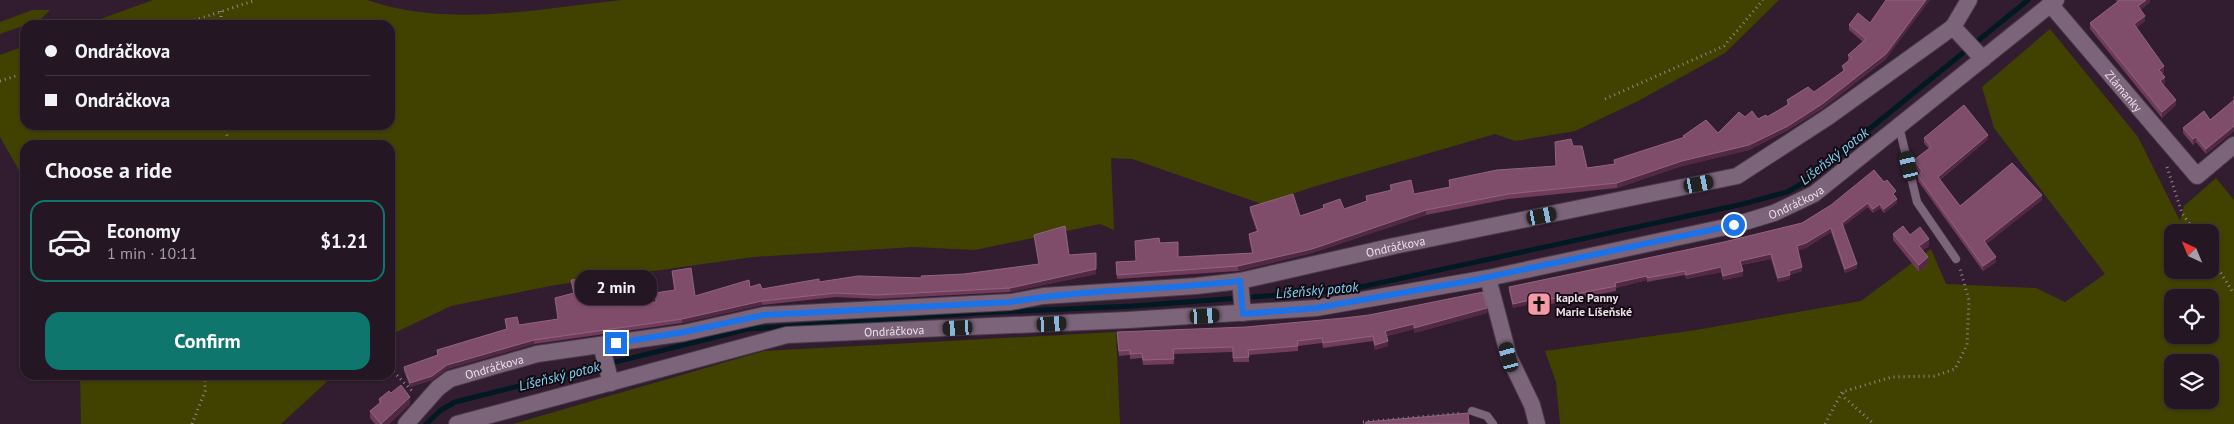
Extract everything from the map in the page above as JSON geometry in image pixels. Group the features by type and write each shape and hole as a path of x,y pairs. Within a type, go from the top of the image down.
{"street":[{"name":"Ondráčkova","path":"406,424 438,388 454,377 537,354 570,348 606,364 787,335 1242,297 1394,246 1737,176 1828,117 1953,27 1968,0"},
{"name":"Ondráčkova","path":"458,424 684,332 764,315 1011,302 1043,296 1196,286 1242,297 1316,308 1488,278 1734,225 1774,213 1814,194 1899,126 1974,50 2053,2"},
{"name":"Zlámanky","path":"2053,2 2197,176 2234,145"},
{"path":"1953,27 1974,50"},
{"path":"1488,278 1509,357 1532,405 1537,424"}],"lane":[{"path":"1899,126 1917,202 1956,259"},
{"path":"1472,411 1487,416 1493,424"}],"path":[{"path":"195,20 256,0"},
{"path":"1605,99 1724,46 1763,0"},
{"path":"221,11 221,20"},
{"path":"0,81 20,75"},
{"path":"2165,161 2182,213 2190,224"},
{"path":"1825,424 1842,392 1892,378 1934,376 1955,369 1967,346 1969,300 1956,259"},
{"path":"2219,270 2234,294"},
{"path":"395,373 426,403"},
{"path":"192,424 204,391 205,380"},
{"path":"1842,392 1845,398 1874,424"},
{"path":"1363,422 1472,411"}],"shaded area":[{"path":"153,0 367,0 429,13 461,15 526,11 622,0 1779,0 1725,53 1638,101 1575,131 1515,141 1495,134 1316,186 1262,204 1132,159 1111,158 1114,230 1100,224 975,250 914,247 753,257 555,285 451,306 395,333 395,140 20,140 20,172 0,137 0,55 20,48 20,130 395,130 395,20 98,20"},
{"path":"32,10 50,10 40,20 20,20 20,27 0,34 0,22"},
{"path":"2050,29 2138,137 2180,221 2184,206 2216,178 2234,200 2234,424 1560,424 1556,382 1545,351 1696,330 1861,301 1931,249 1946,284 2036,288 2065,302 2105,274 1994,128 1982,87"},
{"path":"1116,332 1120,424 513,424 764,351"},
{"path":"80,380 329,380 281,424 81,424"}],"building":[{"path":"1886,0 1926,0 1886,54 1822,104 1788,126 1749,145 1682,161 1617,183 1508,194 1426,210 1312,249 1238,266 1117,275 1116,262 1136,261 1135,241 1159,238 1160,243 1178,242 1178,257 1253,253 1249,234 1258,231 1250,207 1293,194 1300,216 1324,208 1323,205 1340,199 1344,209 1367,201 1366,196 1392,190 1390,185 1411,180 1414,194 1450,187 1449,180 1497,170 1556,166 1555,142 1571,139 1573,146 1582,146 1587,168 1615,164 1614,160 1685,137 1683,136 1706,120 1718,133 1739,112 1745,117 1752,111 1758,119 1766,115 1767,117 1789,104 1787,100 1808,87 1814,92 1845,70 1842,66 1852,58 1848,55 1866,39 1849,25 1858,13 1870,23"},
{"path":"2120,0 2146,0 2138,6 2145,16 2134,24 2164,66 2159,70 2165,77 2160,81 2176,100 2162,112 2090,23"},
{"path":"2234,100 2234,126 2206,149 2196,137 2193,139 2183,128 2204,111 2210,120"},
{"path":"1964,105 1988,135 1938,177 1960,206 2012,163 2042,195 1984,241 1996,257 1983,266 1918,176 1922,171 1914,160 1931,147 1924,138"},
{"path":"1874,170 1884,182 1887,180 1896,191 1893,194 1897,199 1884,209 1880,204 1873,209 1868,203 1842,223 1857,264 1845,269 1831,228 1806,243 1797,246 1802,267 1789,271 1790,275 1778,278 1771,254 1740,261 1743,271 1723,276 1721,267 1686,275 1685,271 1647,278 1647,276 1615,283 1616,286 1536,302 1535,299 1513,304 1509,287 1724,242 1802,223 1831,205"},
{"path":"1065,226 1069,255 1096,253 1096,269 1010,288 877,295 836,293 762,301 682,319 534,340 447,365 432,376 410,383 404,367 438,355 437,350 507,329 505,319 517,317 519,325 558,319 555,298 574,293 571,280 599,277 602,293 614,291 617,306 656,302 655,293 675,290 672,271 691,268 695,296 749,280 750,287 760,284 762,289 819,279 819,282 858,276 922,278 921,276 964,274 1039,264 1034,235"},
{"path":"1903,226 1910,235 1920,227 1929,239 1919,246 1928,257 1919,265 1893,234"},
{"path":"1483,292 1487,308 1414,328 1414,324 1385,331 1388,341 1375,345 1373,336 1323,343 1322,338 1297,341 1298,346 1248,350 1249,357 1233,358 1233,347 1173,349 1174,359 1143,360 1142,353 1130,354 1130,350 1119,351 1117,332 1246,327 1344,318 1369,315"},
{"path":"401,385 410,397 381,424 370,411 381,402 379,399"},
{"path":"1468,413 1469,424 1365,424 1366,422"}],"waterway":[{"name":"Líšeňský potok","path":"426,424 441,410 455,402 748,329 975,313 1133,306 1347,290 1743,204 1787,192 1803,183 2028,0"}],"place":[{"name":"kaple Panny Marie Líšeňské","path":"1539,304"}],"route":[{"path":"616,343 684,332 764,315 1011,302 1043,296 1196,286 1240,281 1243,314 1316,308 1488,278 1734,225"}]}
